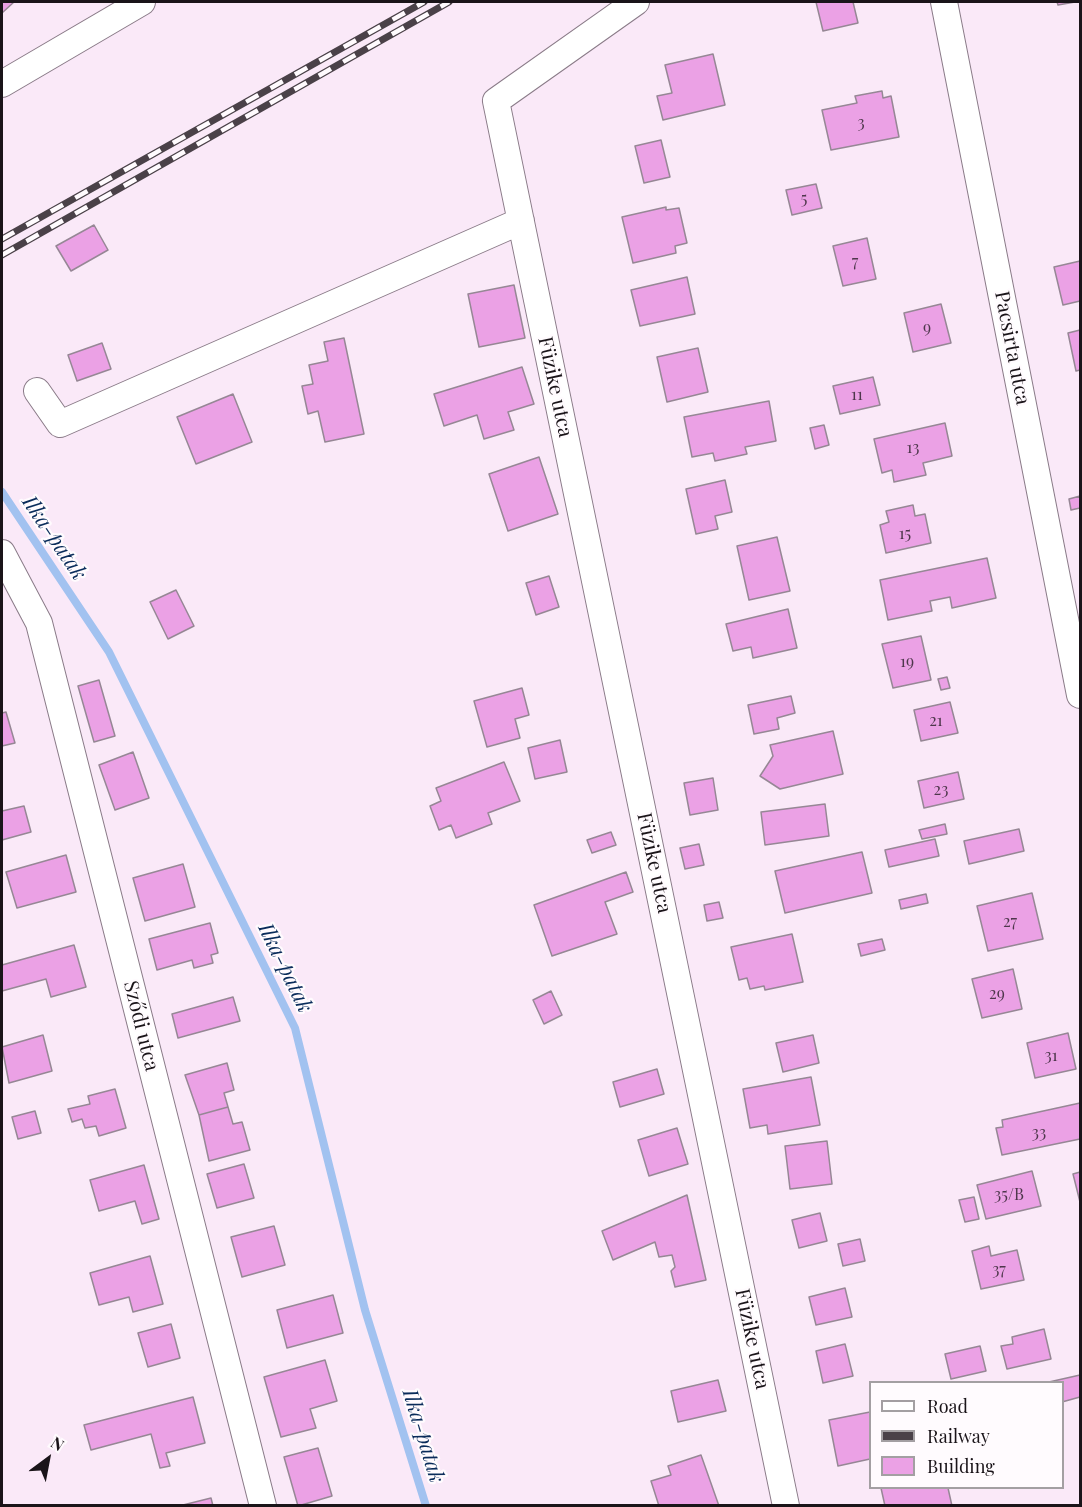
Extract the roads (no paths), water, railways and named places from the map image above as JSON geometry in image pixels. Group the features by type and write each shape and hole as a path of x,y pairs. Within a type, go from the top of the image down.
{"street":[{"name":"Füzike utca","path":"636,2 496,101 786,1506"},
{"name":"Pacsirta utca","path":"944,2 1080,695"},
{"path":"2,84 133,4"},
{"path":"37,391 60,424 521,221"},
{"name":"Sződi utca","path":"2,553 39,623 263,1506"}],"waterway":[{"name":"Ilka-patak","path":"2,492 109,652 295,1028 365,1310 426,1506"}],"railway":[{"path":"2,239 424,2"},
{"path":"2,255 449,2"}]}
